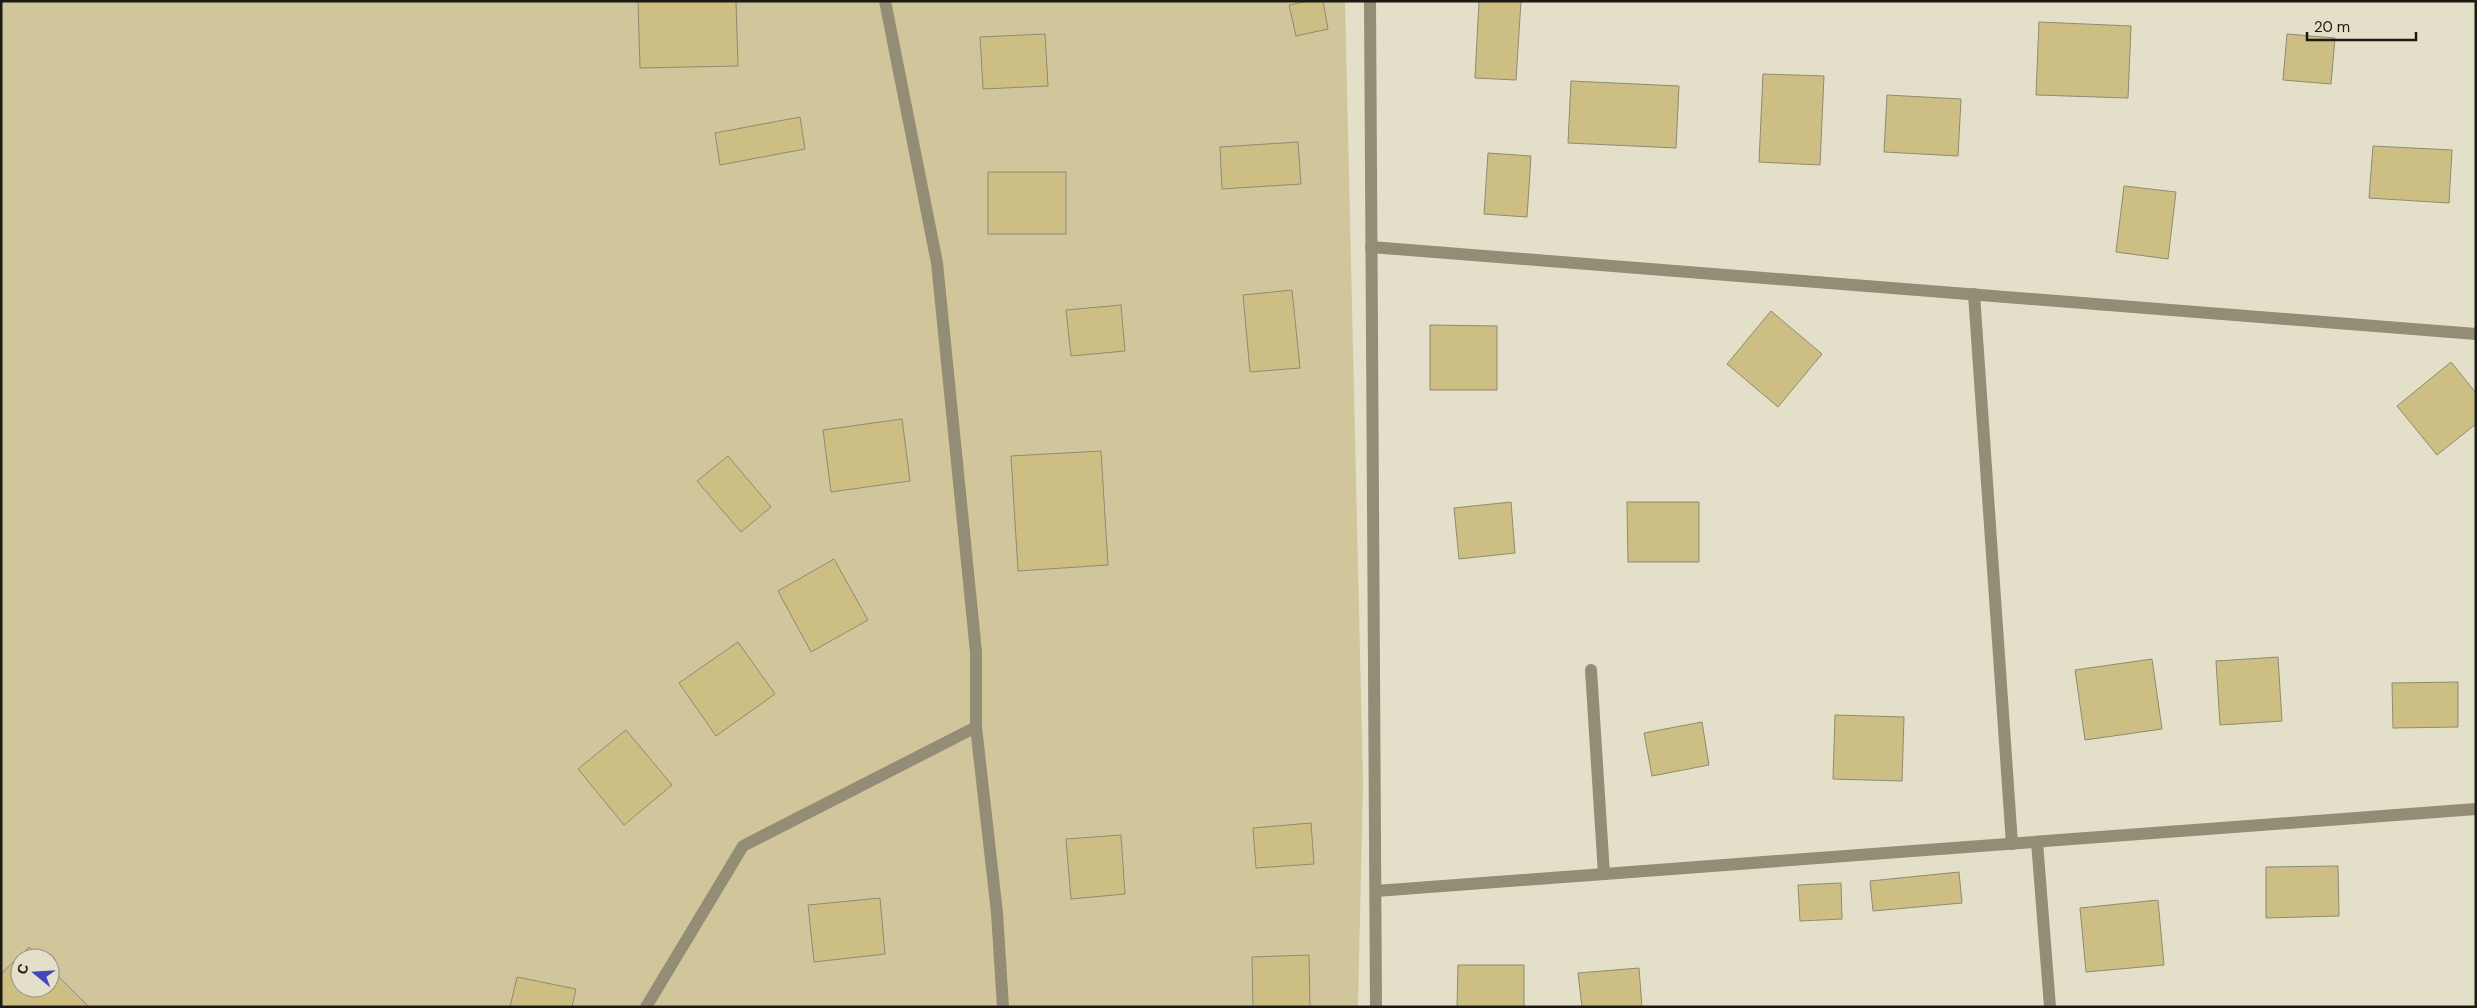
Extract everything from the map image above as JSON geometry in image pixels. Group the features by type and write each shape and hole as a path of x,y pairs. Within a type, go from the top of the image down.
{"street":[{"path":"885,1 937,263 976,652 976,727 997,913 1003,1007"},
{"path":"1370,1 1376,1007"},
{"path":"1372,246 2476,334"},
{"path":"1974,294 2012,844"},
{"path":"1591,670 1604,874"},
{"path":"646,1007 743,846 976,727"},
{"path":"1376,891 2476,809"},
{"path":"2036,842 2050,1007"}],"shaded area":[{"path":"1,1 1345,1 1363,783 1358,1007 1,1007"}],"building":[{"path":"638,1 736,1 738,66 640,68"},
{"path":"1309,1 1323,1 1328,29 1296,36 1289,5"},
{"path":"1479,1 1521,1 1516,80 1475,78"},
{"path":"2039,22 2131,26 2128,98 2036,95"},
{"path":"1045,34 1048,86 983,89 980,37"},
{"path":"2287,34 2335,38 2331,84 2283,80"},
{"path":"1763,74 1824,76 1820,165 1759,162"},
{"path":"1571,81 1679,86 1676,148 1568,143"},
{"path":"1887,95 1961,99 1958,156 1884,152"},
{"path":"800,117 805,149 720,165 715,133"},
{"path":"1298,142 1301,184 1222,189 1220,147"},
{"path":"2373,146 2452,150 2449,203 2369,198"},
{"path":"1488,153 1531,156 1527,217 1484,214"},
{"path":"988,172 1066,172 1066,234 988,234"},
{"path":"2124,186 2176,192 2168,259 2116,252"},
{"path":"1292,290 1300,368 1250,372 1243,295"},
{"path":"1121,305 1125,351 1071,356 1066,310"},
{"path":"1771,311 1822,354 1778,407 1727,364"},
{"path":"1430,325 1497,326 1497,390 1430,390"},
{"path":"2451,362 2476,393 2476,424 2437,455 2397,406"},
{"path":"902,419 910,481 831,492 823,430"},
{"path":"1101,451 1108,565 1018,571 1011,456"},
{"path":"728,456 771,507 741,532 697,481"},
{"path":"1511,502 1515,553 1459,559 1454,508"},
{"path":"1627,502 1699,502 1699,562 1628,562"},
{"path":"834,559 868,620 811,652 778,591"},
{"path":"738,642 775,694 716,736 679,683"},
{"path":"2278,657 2282,721 2220,725 2216,661"},
{"path":"2152,659 2162,729 2085,740 2075,670"},
{"path":"2458,682 2458,727 2393,728 2392,683"},
{"path":"1835,715 1904,717 1902,781 1833,779"},
{"path":"1702,722 1709,765 1652,776 1644,733"},
{"path":"626,730 672,785 624,825 578,769"},
{"path":"1311,823 1314,864 1256,868 1253,828"},
{"path":"1121,835 1125,894 1071,899 1066,839"},
{"path":"2338,866 2339,916 2266,918 2266,867"},
{"path":"1959,872 1962,903 1873,911 1870,881"},
{"path":"1841,883 1842,919 1800,921 1798,885"},
{"path":"880,898 885,954 814,962 808,905"},
{"path":"2158,900 2164,965 2086,972 2080,908"},
{"path":"1309,955 1310,1007 1253,1007 1252,957"},
{"path":"10,965 10,998 60,998 60,978 89,1007 1,1007 1,974"},
{"path":"1458,965 1524,965 1524,1007 1457,1007"},
{"path":"1639,968 1642,1007 1582,1007 1578,973"},
{"path":"517,977 576,989 572,1007 510,1007"}]}
